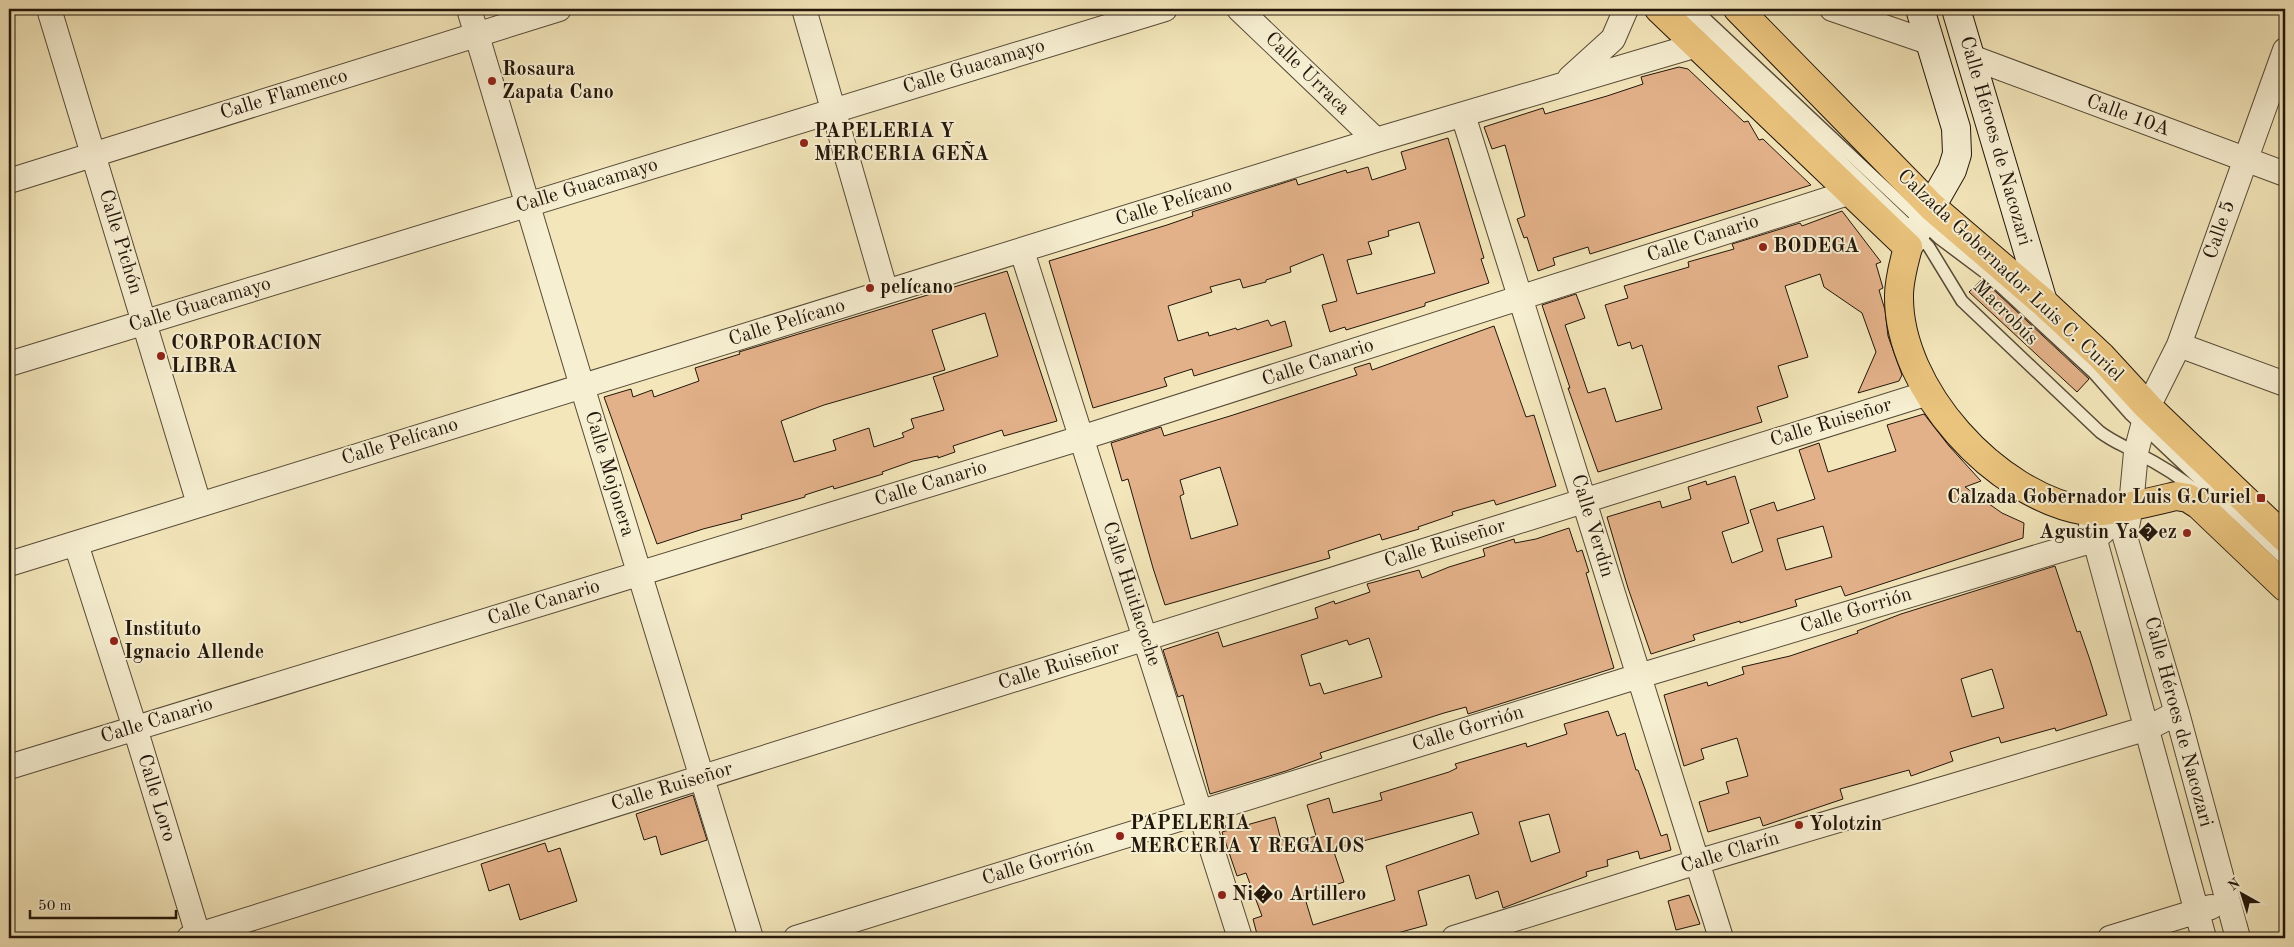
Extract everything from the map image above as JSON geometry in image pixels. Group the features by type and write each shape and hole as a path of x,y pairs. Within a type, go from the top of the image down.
{"main road":[{"name":"Calzada Gobernador Luis C. Curiel","path":"1659,9 1851,192 1920,228 2042,302 2101,356 2145,417 2285,538"},
{"name":"Calzada Gobernador Luis C. Curiel","path":"1738,9 1920,228"},
{"name":"Calle Héroes de Nacozari","path":"1920,9 1956,128 1958,142 1952,170 1920,228"},
{"name":"Calle Héroes de Nacozari","path":"1956,9 2042,302"},
{"path":"1920,228 1902,272 1899,296 1902,325 1910,352 1928,393 1944,416 1992,466 2021,486 2054,503 2088,512 2131,506 2176,496 2188,498 2199,505 2285,587"}],"street":[{"name":"Calle Pichón","path":"49,9 199,504"},
{"name":"Calle Mojonera","path":"469,9 751,938"},
{"name":"Calle Flamenco","path":"9,181 559,9"},
{"path":"804,9 886,292"},
{"name":"Calle Guacamayo","path":"9,364 1166,9"},
{"name":"Calle Urraca","path":"1239,9 1376,140"},
{"name":"Calle Pelícano","path":"1565,82 1613,39 1626,9"},
{"path":"1832,9 1931,43"},
{"name":"Calle Pelícano","path":"9,564 1376,140 1565,82 1697,45"},
{"name":"Calle 5","path":"2136,452 2145,417 2179,345 2285,50"},
{"name":"Calle 10A","path":"1971,57 2285,174"},
{"name":"Calle Verdín","path":"1463,114 1721,938"},
{"name":"Calle Canario","path":"9,767 1081,438 1851,192"},
{"name":"Calle Huitlacoche","path":"1022,250 1240,938"},
{"path":"2179,345 2285,384"},
{"name":"Calle Ruiseñor","path":"195,937 1928,393"},
{"name":"Calle Héroes de Nacozari","path":"2136,452 2131,506 2125,537 2177,713 2226,903 2238,938"},
{"name":"Calle Gorrión","path":"796,938 1639,676 2094,540 2131,506"},
{"name":"Calle Héroes de Nacozari","path":"2088,512 2094,540 2148,728 2204,938"},
{"name":"Calle Loro","path":"76,544 135,728 195,937"},
{"name":"Calle Clarín","path":"1454,938 1697,862 2148,728 2177,713"},
{"path":"2110,938 2226,903"}],"lane":[{"name":"Macrobús","path":"1682,9 1920,228 1939,238 2002,287 2094,373 2145,417 2285,560"},
{"name":"Macrobús","path":"1695,9 1920,228 1929,248 1962,301 2100,432 2116,444 2136,452 2183,479 2220,510 2285,572"}],"building":[{"path":"1679,67 1688,69 1744,122 1748,121 1759,140 1763,139 1811,185 1590,254 1588,247 1553,258 1555,265 1538,271 1527,237 1524,238 1517,219 1525,216 1505,145 1492,149 1484,127 1543,108 1545,114 1607,96 1643,84 1641,77"},
{"path":"1448,138 1484,258 1481,259 1489,283 1425,303 1425,306 1346,330 1345,327 1330,332 1322,305 1337,301 1323,254 1290,267 1291,272 1266,280 1266,282 1243,288 1240,279 1210,287 1212,292 1168,306 1178,341 1208,332 1209,336 1236,328 1237,330 1268,320 1271,326 1285,321 1292,346 1194,376 1192,369 1164,378 1167,386 1093,408 1049,261 1167,225 1193,216 1192,212 1296,179 1298,185 1346,170 1347,173 1368,167 1372,180 1406,169 1401,152","holes":["1419,222 1435,273 1357,294 1347,260 1372,254 1368,242 1389,236 1388,231"]},
{"path":"1842,211 1881,262 1876,264 1883,288 1879,290 1885,310 1888,336 1902,375 1899,381 1858,393 1876,352 1862,313 1824,287 1820,274 1785,286 1808,357 1778,366 1788,397 1757,407 1762,422 1598,472 1568,388 1570,388 1542,305 1576,294 1585,318 1565,325 1588,393 1605,388 1616,422 1662,409 1642,345 1632,349 1630,342 1618,346 1605,305 1628,298 1624,286 1689,267 1688,262 1734,249 1732,244 1800,223 1802,226"},
{"path":"1007,271 1057,421 1004,436 1002,430 953,446 955,452 938,458 938,456 913,461 882,472 883,474 834,489 833,486 805,495 805,497 741,515 742,519 657,544 604,397 631,389 633,397 652,390 654,397 699,381 695,368 740,354 739,352","holes":["985,313 998,356 933,377 944,410 911,419 914,428 902,433 904,437 874,447 869,428 833,440 836,450 794,462 781,421 824,405 945,370 932,330"]},
{"path":"1982,279 2089,379 2077,392 1969,292"},
{"path":"1494,326 1526,417 1534,415 1556,486 1496,505 1494,500 1452,512 1453,515 1418,527 1419,529 1382,540 1380,534 1328,551 1330,558 1165,605 1128,479 1122,481 1111,443 1161,427 1164,436 1357,375 1354,368 1370,363 1372,370","holes":["1220,467 1238,525 1191,539 1180,496 1184,494 1180,480"]},
{"path":"1924,414 1949,446 1981,481 1965,487 2002,513 2024,523 2023,538 1845,596 1841,586 1795,600 1797,606 1693,635 1695,640 1651,654 1628,588 1607,517 1660,501 1662,508 1691,499 1688,487 1706,481 1707,485 1735,476 1749,523 1722,532 1732,563 1763,551 1750,510 1774,502 1777,511 1815,499 1799,450 1819,443 1828,472 1896,451 1887,425","holes":["1823,526 1832,557 1786,570 1777,539"]},
{"path":"1569,528 1577,552 1582,550 1589,572 1586,573 1614,668 1468,714 1466,707 1444,713 1320,753 1322,758 1286,771 1210,794 1183,695 1178,697 1163,650 1218,632 1223,647 1318,618 1315,608 1334,601 1335,604 1370,592 1367,584 1419,570 1422,578 1485,556 1483,549 1514,539 1515,543 1536,539","holes":["1369,638 1382,677 1324,694 1320,683 1310,686 1301,655 1347,640 1349,645"]},
{"path":"2055,566 2077,632 2080,631 2107,715 2056,731 2055,728 2001,743 1999,737 1950,752 1953,761 1911,776 1909,770 1840,789 1843,799 1763,826 1760,817 1708,832 1699,802 1729,793 1726,782 1748,776 1737,738 1701,749 1704,759 1684,766 1664,695 1707,682 1708,686 1744,674 1742,667 1790,656 1858,633 1857,631 1901,614","holes":["1992,669 2004,708 1972,717 1961,679"]},
{"path":"1608,711 1617,736 1625,733 1636,770 1638,770 1661,836 1667,834 1671,850 1640,859 1638,851 1607,860 1608,866 1586,872 1587,876 1503,908 1498,891 1476,899 1469,875 1418,891 1427,925 1379,938 1258,938 1253,919 1262,916 1246,873 1237,876 1222,832 1275,817 1281,840 1283,839 1285,845 1316,836 1307,805 1329,798 1333,813 1382,800 1380,793 1449,772 1457,768 1455,764 1526,743 1527,747 1567,734 1564,724","holes":["1472,812 1479,834 1386,866 1395,900 1313,925 1304,895 1344,882 1333,849","1549,814 1560,852 1531,862 1519,822"]},
{"path":"693,795 707,840 661,855 656,836 644,840 636,814"},
{"path":"545,843 548,852 560,848 577,901 520,920 509,884 489,891 481,864"},
{"path":"1689,895 1700,924 1676,930 1668,901"}],"place":[{"name":"Rosaura Zapata Cano","path":"492,81"},
{"name":"PAPELERIA Y MERCERIA GEÑA","path":"804,143"},
{"name":"BODEGA","path":"1763,247"},
{"name":"pelícano","path":"870,288"},
{"name":"CORPORACION LIBRA","path":"161,356"},
{"name":"Calzada Gobernador Luis G.Curiel","path":"2261,498"},
{"name":"Agustin Ya�ez","path":"2187,533"},
{"name":"Instituto Ignacio Allende","path":"114,641"},
{"name":"Yolotzin","path":"1799,825"},
{"name":"PAPELERIA MERCERIA Y REGALOS","path":"1120,836"},
{"name":"Ni�o Artillero","path":"1222,895"}]}
